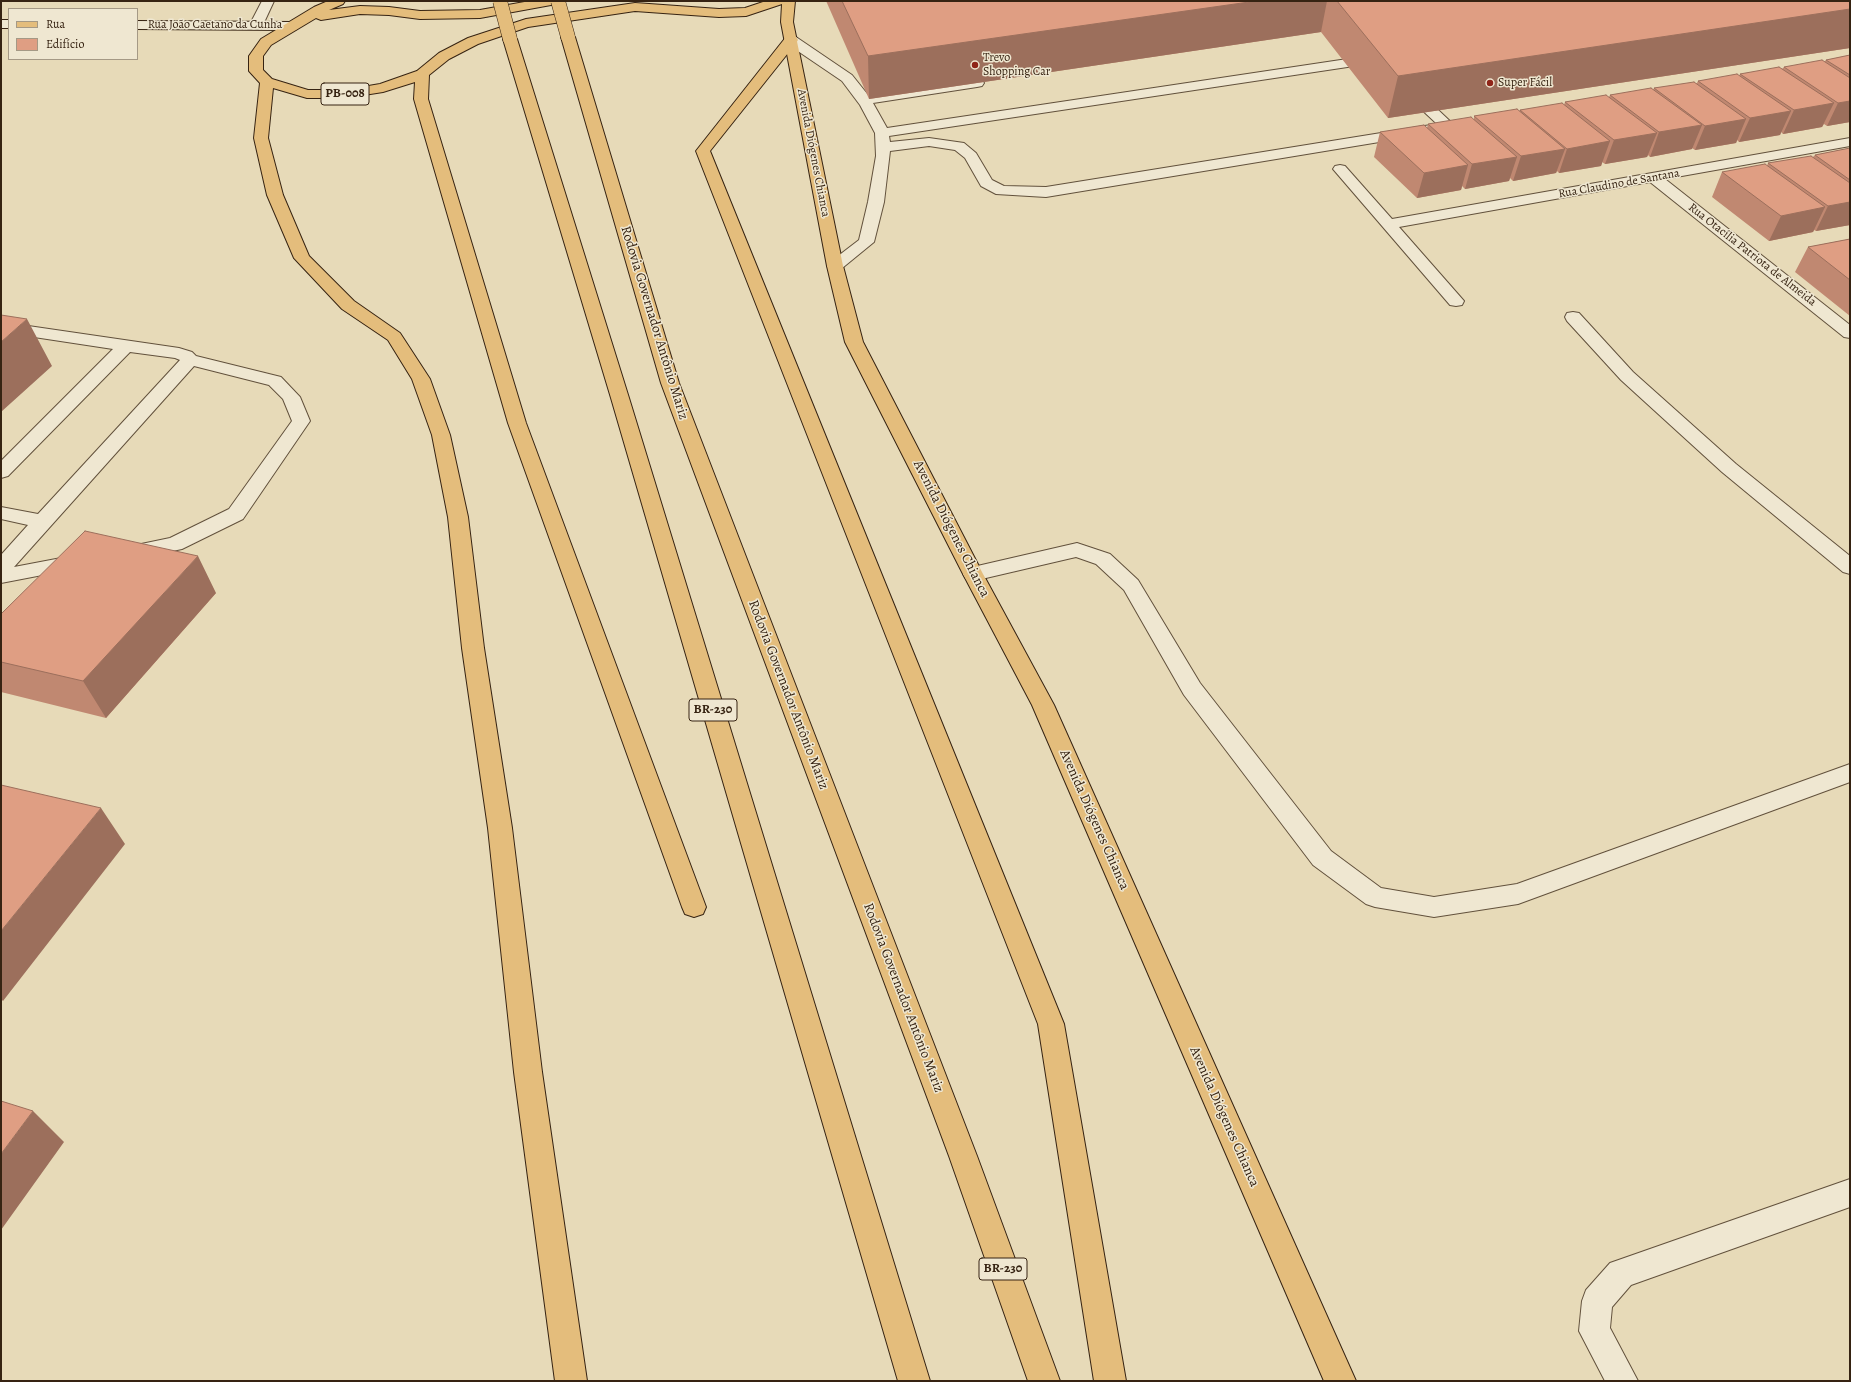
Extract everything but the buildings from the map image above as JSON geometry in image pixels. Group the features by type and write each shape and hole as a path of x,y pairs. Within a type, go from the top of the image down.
{"main road":[{"path":"339,1 292,26 266,42 256,56 256,71 267,82 261,138 275,195 302,258 348,305 394,337 421,379 441,435 458,517 473,648 500,828 528,1072 571,1381"},
{"name":"BR-230","path":"500,1 510,39 629,428 914,1381"},
{"path":"292,26 329,14 360,10 452,16 480,14 551,1"},
{"name":"Rodovia Governador Antônio Mariz","path":"558,1 670,383 963,1156 1044,1381"},
{"name":"PB-008","path":"267,82 307,94 345,94 383,88 422,74 444,56 473,41 526,23 598,11 635,7 666,8 719,13 746,12 778,1"},
{"name":"Avenida Diógenes Chianca","path":"789,1 787,22 835,266 854,342 973,574 1044,705 1340,1381"},
{"path":"791,40 703,151 1052,1024 1110,1381"},
{"path":"422,74 421,99 517,423 694,907"}],"street":[{"path":"256,26 268,1"},
{"name":"Rua João Caetano da Cunha","path":"138,25 292,26"},
{"path":"791,40 846,78 864,100 882,140 876,202 866,242 835,266"},
{"path":"1363,49 1386,70"},
{"path":"882,140 1374,60"},
{"path":"864,100 989,81"},
{"path":"882,140 929,142 959,146 971,156 986,183 1001,191 1046,192 1440,128 1446,124 1403,85"},
{"name":"Rua Claudino de Santana","path":"1388,224 1850,142"},
{"path":"1340,169 1456,301"},
{"name":"Rua Otacília Patriota de Almeida","path":"1654,178 1850,333"},
{"path":"1573,317 1627,376 1729,468 1850,567"},
{"path":"1,326 179,353 186,356 190,360 275,381 291,397 301,421 236,514 175,544 115,555"},
{"path":"1,472 126,346"},
{"path":"1,568 190,360"},
{"path":"1,513 43,522"},
{"path":"973,574 1078,550 1103,559 1131,585 1192,689 1322,858 1375,897 1434,907 1518,894 1850,773"},
{"path":"1,576 92,559"},
{"path":"1622,1381 1594,1331 1597,1301 1621,1274 1850,1193"}],"place":[{"name":"Trevo Shopping Car","path":"975,65"},
{"name":"Super Fácil","path":"1490,83"}]}
